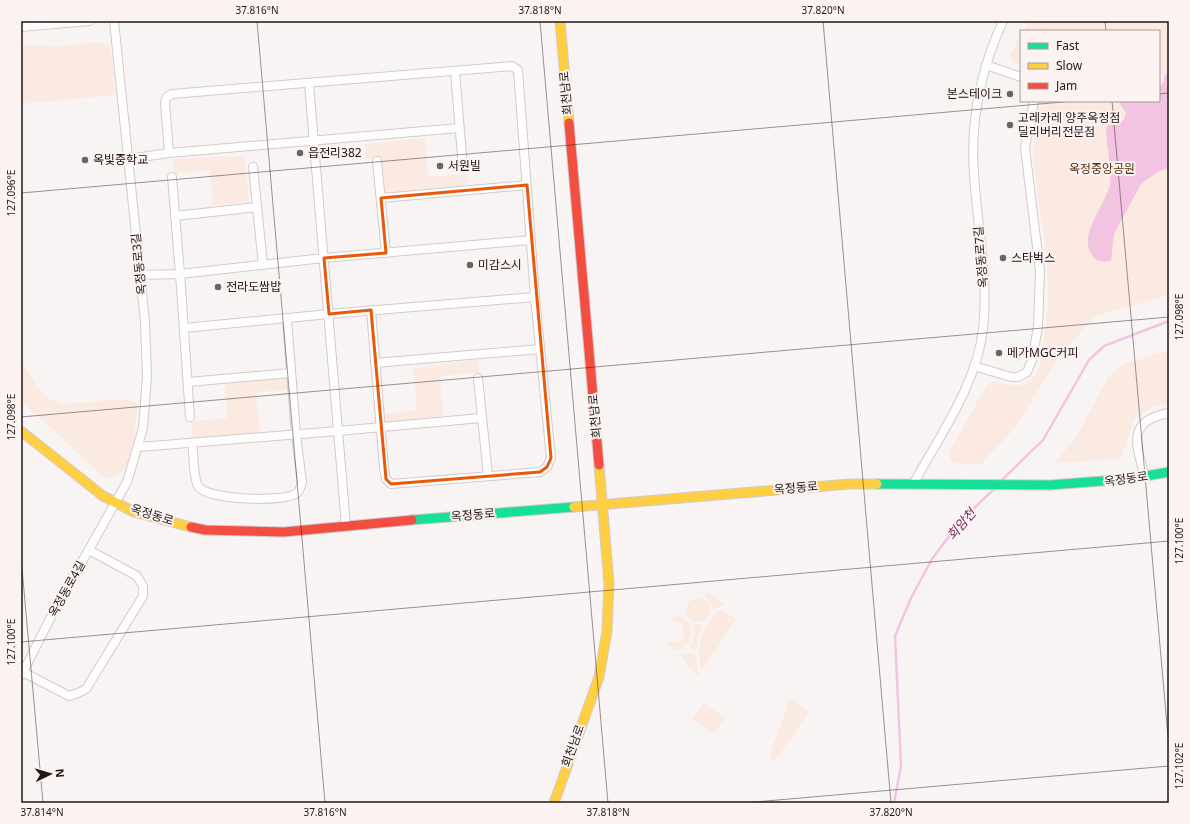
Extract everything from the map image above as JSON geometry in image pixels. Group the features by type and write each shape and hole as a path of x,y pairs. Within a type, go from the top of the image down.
{"street":[{"path":"21,27 89,21"},
{"name":"옥정동로3길","path":"114,21 145,322 147,377 143,428 139,447 127,482 116,503"},
{"name":"회천남로","path":"554,803 599,677 607,631 609,583 560,21"},
{"name":"옥정동로7길","path":"914,483 960,399 974,366 983,330 985,306 973,151 978,98 986,65 1003,21"},
{"path":"986,65 1020,77"},
{"path":"169,153 165,107 167,97 172,94 309,84 512,66 518,70 530,240 551,458 547,467 540,472 391,484 386,478 385,473 370,310"},
{"path":"455,71 463,168"},
{"path":"309,84 346,526"},
{"path":"974,366 1011,377 1018,377 1027,372 1032,360 1038,327 1040,271 1025,148 1034,102"},
{"path":"128,159 169,153 459,128"},
{"path":"377,161 386,253"},
{"path":"253,167 263,265"},
{"path":"172,177 190,417"},
{"path":"381,198 527,185"},
{"path":"175,216 257,207"},
{"path":"140,275 180,274 324,258 530,240"},
{"path":"184,328 370,310 535,297"},
{"path":"192,443 196,480 199,487 206,492 229,497 281,498 296,494 300,488 301,475 296,435 287,319"},
{"path":"375,364 540,349"},
{"path":"188,382 291,373"},
{"path":"478,378 488,476"},
{"path":"1145,477 1137,444 1139,429 1147,419 1169,414"},
{"path":"139,447 296,435 481,418"},
{"name":"옥정동로","path":"21,432 85,484 116,503 134,512 205,530 284,532 849,484 914,483 952,485 1059,485 1145,477 1169,472"},
{"name":"옥정동로4길","path":"22,674 116,503"},
{"path":"22,674 68,696 86,689 143,596 143,586 137,576 89,550"}],"highlighted area":[{"path":"527,185 551,458 547,467 540,472 391,484 386,479 371,310 329,314 324,258 386,253 381,198"}],"green space":[{"name":"옥정중앙공원","path":"1029,21 1169,21 1169,295 1096,316 1062,352 1014,429 981,464 952,463 950,450 987,385 993,381 1014,386 1029,382 1035,375 1040,362 1047,314 1048,293 1046,255 1034,165 1035,133 1040,102 1160,102 1160,30 1024,30"},
{"path":"1020,37 1020,65 1014,63 1010,55"},
{"path":"101,42 111,51 114,74 112,75 116,93 114,95 21,104 21,45 57,46"},
{"path":"425,138 428,177 467,174 468,185 385,192 382,158 366,159 365,144"},
{"path":"244,156 249,202 213,205 210,170 175,174 173,159"},
{"path":"1169,350 1169,404 1155,406 1134,419 1121,459 1055,463 1076,437 1109,376 1124,364"},
{"path":"478,359 479,372 440,376 443,416 385,422 386,414 417,410 413,369"},
{"path":"21,361 38,387 48,398 63,404 124,399 138,404 131,453 125,468 106,480 44,421 21,402"},
{"path":"288,377 289,390 256,392 260,434 192,438 191,421 227,418 225,382"},
{"path":"707,592 724,604 713,610 711,602 705,596"},
{"path":"698,598 706,602 710,610 706,618 698,622 690,618 686,610 690,602"},
{"path":"721,609 736,619 702,671 699,653 702,637 709,622"},
{"path":"672,615 684,618 688,622 691,631 691,637 685,647 675,651 667,643 679,642 684,636 684,631 681,623 673,621"},
{"path":"693,623 703,625 699,634 696,652 693,648 689,648 695,635"},
{"path":"691,653 696,658 699,676 691,671 680,654"},
{"path":"790,698 809,712 775,761 769,757"},
{"path":"704,703 725,718 713,734 692,719"}],"shaded area":[{"path":"1169,71 1169,168 1159,171 1141,184 1114,234 1111,261 1098,260 1092,255 1088,247 1088,238 1090,229 1110,184 1106,128 1113,121 1123,121 1126,113 1120,102 1160,102 1160,85 1164,82 1164,77"}],"waterway":[{"name":"회암천","path":"1000,482 1043,440 1089,360 1104,346 1169,321"},
{"name":"회암천","path":"894,803 901,766 895,636 911,598 932,559 959,523 994,489"}],"traffic: fast":[{"path":"877,484 1050,485 1129,479 1169,472"},
{"path":"412,520 574,507"}],"traffic: slow":[{"path":"560,21 569,123"},
{"path":"21,431 103,496 134,512 191,527"},
{"path":"554,803 599,677 607,631 609,583 599,465"},
{"path":"574,507 849,484 877,484"}],"traffic: jam":[{"path":"569,123 599,465"},
{"path":"191,527 205,530 284,532 412,520"}],"place":[{"name":"본스테이크","path":"1010,94"},
{"name":"고레카레 양주옥정점 딜리버리전문점","path":"1010,125"},
{"name":"읍전리382","path":"300,153"},
{"name":"옥빛중학교","path":"85,160"},
{"name":"서원빌","path":"440,166"},
{"name":"스타벅스","path":"1003,258"},
{"name":"미감스시","path":"470,265"},
{"name":"전라도쌈밥","path":"218,287"},
{"name":"메가MGC커피","path":"999,353"}]}
